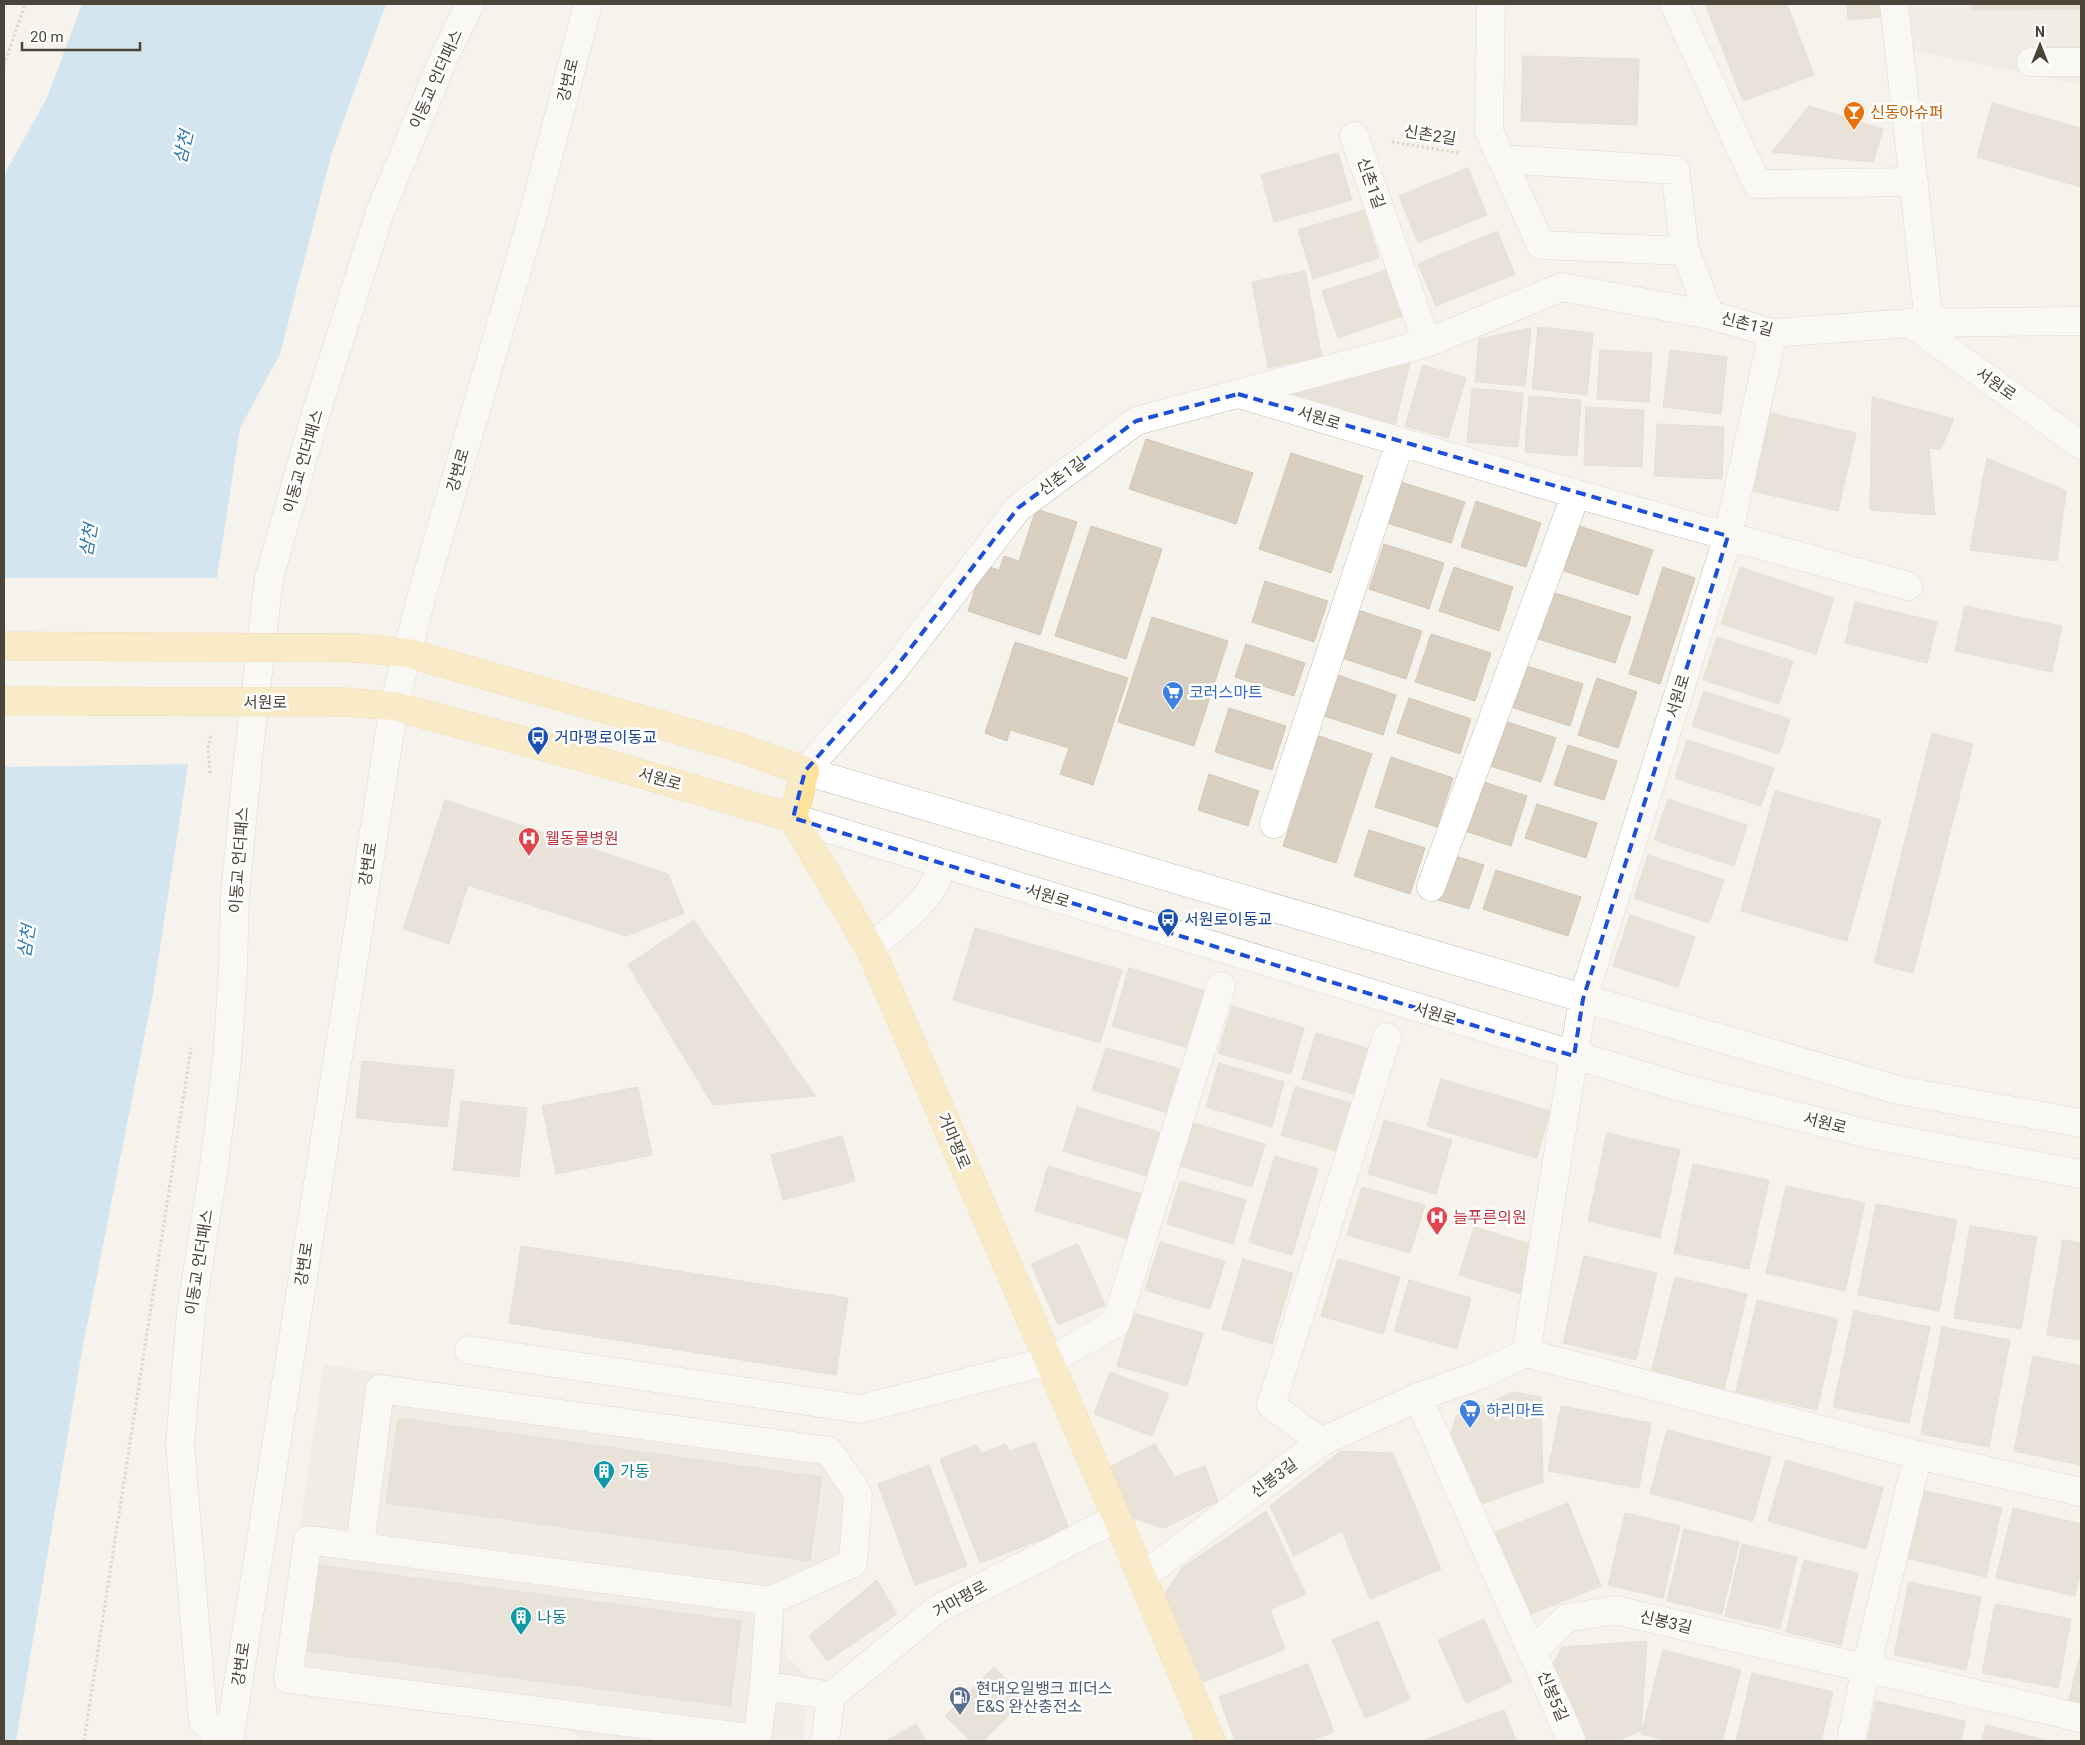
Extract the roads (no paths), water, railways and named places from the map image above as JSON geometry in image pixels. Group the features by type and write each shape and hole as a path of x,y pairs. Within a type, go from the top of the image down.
{"main road":[{"path":"4,646 357,648 408,653 731,745 805,771 793,818"},
{"name":"서원로","path":"4,701 344,702 394,706 596,761 793,818"},
{"name":"거마평로","path":"793,818 870,948 1117,1518 1210,1741"}],"street":[{"name":"이동교 언더패스","path":"222,1741 203,1720 180,1444 190,1312 214,1166 227,1061 233,968 235,894 269,578 316,414 380,212 443,60 470,4"},
{"name":"강변로","path":"229,1741 394,706 422,594 533,215 588,4"},
{"path":"1492,4 1489,131 1541,245 1685,251"},
{"path":"1674,4 1757,184 1914,182"},
{"path":"1894,4 1914,182 1920,323"},
{"path":"2031,62 2081,62"},
{"name":"신촌1길","path":"1354,136 1427,343"},
{"path":"1502,159 1674,170 1685,251 1710,316"},
{"name":"신촌1길","path":"805,771 893,670 1018,508 1136,421 1427,343 1562,287 1710,316 1773,333 1920,323 2081,320"},
{"name":"서원로","path":"1920,323 2081,445"},
{"name":"서원로","path":"1526,1353 1583,999 1728,536 1773,333"},
{"name":"서원로","path":"1238,394 1576,494 1908,586"},
{"path":"1274,824 1400,442"},
{"path":"1431,887 1576,494"},
{"path":"805,771 1898,1090 2081,1123"},
{"name":"서원로","path":"793,818 1680,1087 1873,1135 2081,1174"},
{"path":"870,948 905,919 935,883 941,864"},
{"path":"469,1350 860,1409 1049,1361 1116,1324 1221,986"},
{"path":"1321,1442 1271,1405 1388,1037"},
{"path":"1526,1353 1918,1455 2081,1492"},
{"name":"신봉3길","path":"1142,1577 1321,1442 1418,1398 1480,1375 1526,1353"},
{"path":"360,1546 380,1389 829,1451 858,1494 853,1563 770,1601 308,1540 288,1678 757,1739 764,1685 770,1601"},
{"path":"1418,1398 1533,1651"},
{"path":"1851,1741 1866,1668 1918,1455"},
{"name":"거마평로","path":"831,1696 936,1610 1117,1518"},
{"name":"신봉3길","path":"1533,1651 1567,1618 1615,1610 2081,1718"},
{"name":"신봉5길","path":"1533,1651 1572,1741"},
{"path":"764,1685 831,1696 825,1741"}],"water":[{"name":"삼천","path":"82,4 386,4 332,152 280,354 240,428 153,993 82,1351 16,1741 4,1741 4,181 7,169 47,98"}],"place":[{"name":"신동아슈퍼","path":"1854,131"},
{"name":"코러스마트","path":"1173,711"},
{"name":"거마평로이동교","path":"538,756"},
{"name":"웰동물병원","path":"529,857"},
{"name":"서원로이동교","path":"1168,938"},
{"name":"늘푸른의원","path":"1437,1236"},
{"name":"하리마트","path":"1470,1429"},
{"name":"가동","path":"604,1490"},
{"name":"나동","path":"521,1636"},
{"name":"현대오일뱅크 피더스 E&S 완산충전소","path":"960,1716"}]}
